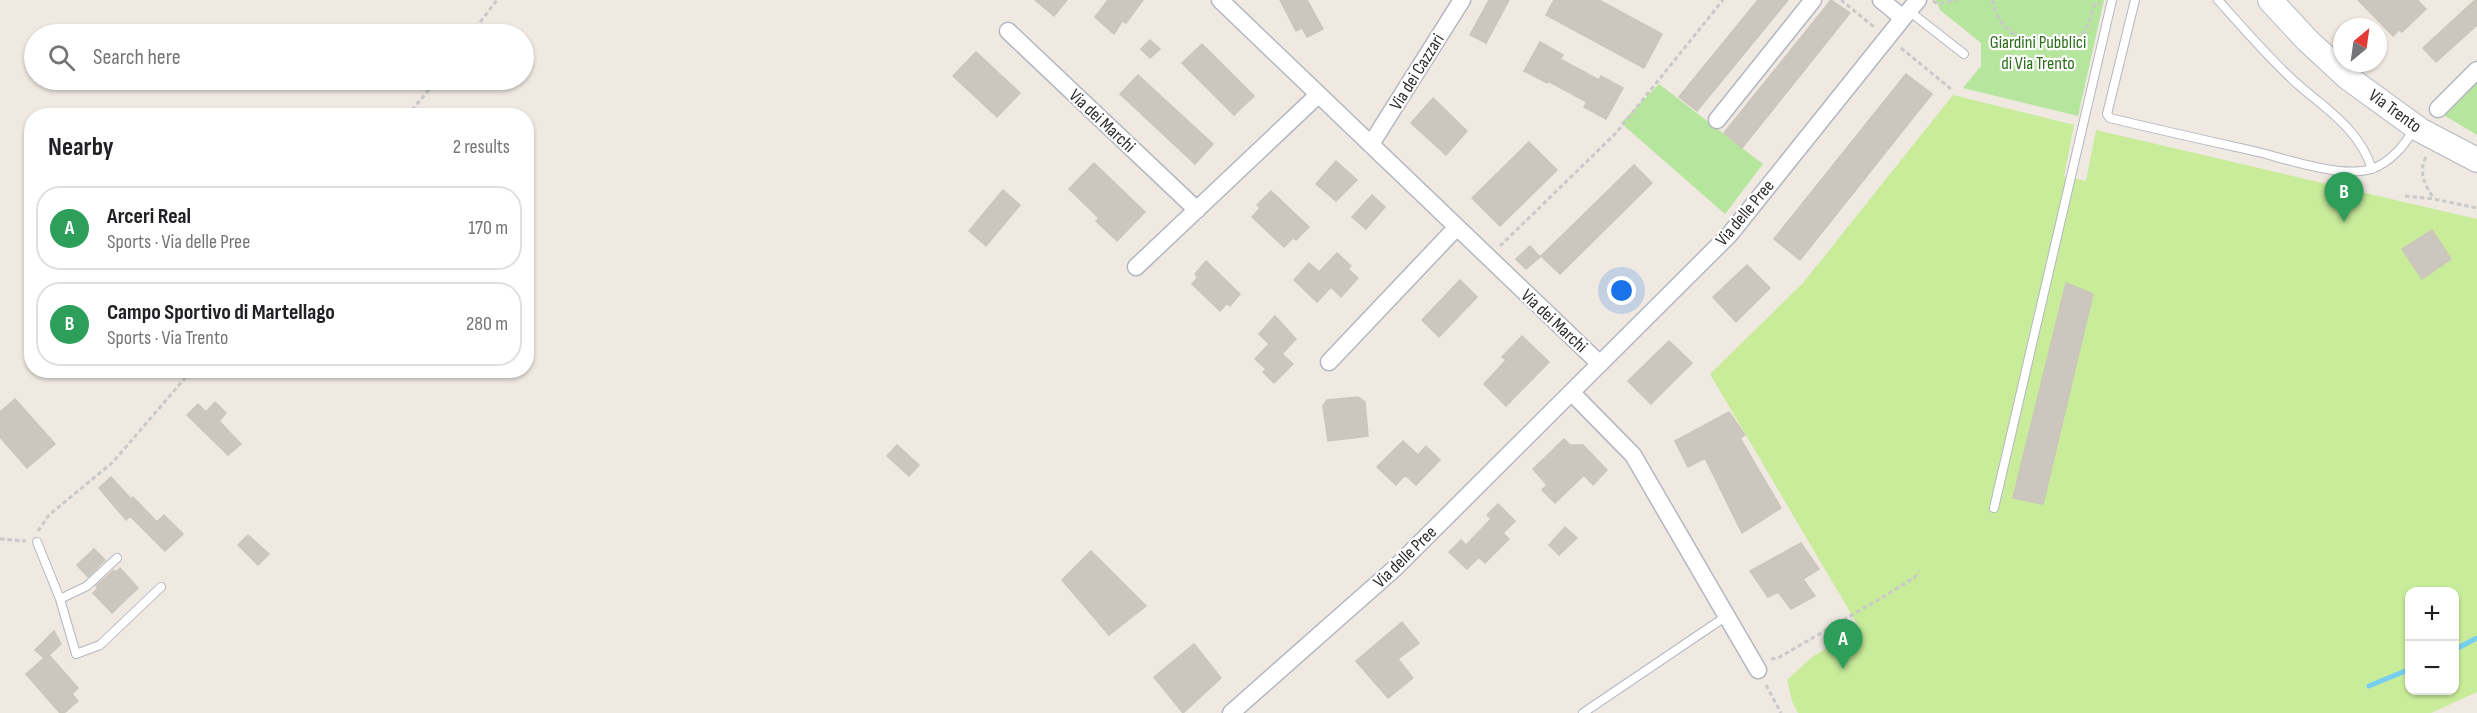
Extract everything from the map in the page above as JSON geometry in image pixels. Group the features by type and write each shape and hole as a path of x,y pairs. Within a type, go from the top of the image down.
{"street":[{"name":"Via dei Marchi","path":"1220,0 1600,364"},
{"name":"Via dei Cazzari","path":"1371,144 1462,0"},
{"path":"1717,120 1813,0"},
{"path":"1881,0 1910,10"},
{"name":"Via Trento","path":"2270,0 2307,40 2347,77 2436,140 2477,160"},
{"name":"Via delle Pree","path":"1231,713 1394,569 1730,234 1910,10"},
{"name":"Via dei Marchi","path":"1008,31 1197,210"},
{"path":"2438,109 2477,70"},
{"path":"1136,267 1318,95"},
{"path":"1329,362 1456,228"},
{"path":"1572,393 1633,455 1756,666"}],"lane":[{"path":"2134,0 2107,114 2110,118 2333,169 2352,171 2372,169 2390,158 2402,147 2415,126"},
{"path":"2218,0 2293,80 2349,128 2366,153 2372,169"},
{"path":"1994,508 2111,3"},
{"path":"1910,10 1964,54"},
{"path":"37,542 60,599 76,654 100,645 161,587"},
{"path":"60,599 87,586 117,558"},
{"path":"1583,713 1728,615"}],"path":[{"path":"479,24 497,0"},
{"path":"1497,249 1616,133 1723,0"},
{"path":"1841,0 1878,30"},
{"path":"1932,0 1938,4 1957,0"},
{"path":"1992,0 1999,20 2019,40 2038,44 2062,42 2086,31 2096,1 2111,3"},
{"path":"1899,47 1951,89"},
{"path":"414,108 429,90"},
{"path":"2429,150 2422,164 2422,176 2434,199"},
{"path":"2404,196 2434,199 2477,208"},
{"path":"0,539 37,542 38,530 49,515 113,462 185,378"},
{"path":"1781,713 1756,666 1778,658 1883,597 1915,577 1919,571"}],"green space":[{"name":"Giardini Pubblici di Via Trento","path":"1936,0 2104,0 2078,116 1963,88 1981,66 1981,43 1940,10"},
{"path":"2477,78 2477,135 2442,114"},
{"path":"1659,84 1763,164 1725,214 1621,123"},
{"path":"1953,95 2074,125 2064,176 2086,181 2096,130 2477,219 2477,692 2431,713 1798,713 1792,701 1787,680 1812,657 1860,629 1710,374 1803,283"}],"building":[{"path":"1035,0 1067,0 1054,16"},
{"path":"1108,0 1143,0 1126,23 1122,21 1114,34 1095,17"},
{"path":"1280,0 1307,0 1323,29 1307,37 1302,28 1296,31"},
{"path":"1489,0 1509,0 1486,43 1470,35"},
{"path":"1554,0 1599,0 1662,34 1644,68 1546,15"},
{"path":"1758,0 1788,0 1697,111 1679,97"},
{"path":"1831,0 1850,13 1742,148 1724,133"},
{"path":"2358,0 2417,0 2426,9 2402,32 2399,30 2393,36 2387,30 2387,18 2376,18"},
{"path":"2477,0 2477,25 2436,62 2423,48"},
{"path":"1150,40 1160,49 1150,58 1141,49"},
{"path":"1540,42 1563,55 1560,59 1599,80 1601,76 1623,88 1606,119 1584,107 1587,102 1524,71"},
{"path":"1202,44 1254,96 1234,115 1182,63"},
{"path":"976,52 1020,93 997,117 953,76"},
{"path":"1906,74 1932,94 1800,260 1774,239"},
{"path":"1138,75 1213,144 1195,164 1120,94"},
{"path":"1433,98 1467,131 1446,155 1411,123"},
{"path":"1529,142 1557,170 1500,226 1472,198"},
{"path":"1336,161 1357,180 1336,201 1316,184"},
{"path":"1094,163 1145,212 1117,241 1096,221 1099,218 1069,189"},
{"path":"1634,165 1652,183 1560,274 1541,256"},
{"path":"1003,190 1020,205 986,246 969,231"},
{"path":"1271,191 1309,227 1296,240 1293,238 1284,247 1252,217 1260,208 1257,205"},
{"path":"1372,195 1385,207 1366,229 1352,217"},
{"path":"2432,230 2451,259 2422,279 2402,249"},
{"path":"1530,246 1540,257 1526,269 1516,259"},
{"path":"1337,253 1351,266 1348,269 1358,278 1341,297 1331,287 1317,302 1294,280 1309,263 1319,272"},
{"path":"1206,261 1240,294 1230,306 1227,303 1220,311 1192,284 1198,277 1195,274"},
{"path":"1747,265 1770,288 1736,322 1713,297"},
{"path":"1460,280 1477,297 1439,337 1422,320"},
{"path":"2066,283 2093,294 2043,504 2013,498"},
{"path":"1275,316 1296,339 1282,354 1293,364 1274,383 1263,372 1266,369 1255,359 1269,344 1259,334"},
{"path":"1522,336 1549,362 1506,406 1484,384 1506,360 1502,357"},
{"path":"1669,341 1692,363 1651,404 1628,381"},
{"path":"1358,397 1365,402 1368,436 1328,441 1323,406 1327,400"},
{"path":"15,399 55,444 27,468 0,437 0,412"},
{"path":"215,402 226,413 219,421 241,444 228,455 187,415 198,404 206,412"},
{"path":"1729,412 1745,435 1740,438 1781,508 1742,533 1705,458 1688,467 1675,441"},
{"path":"1564,439 1570,445 1583,445 1607,470 1593,485 1584,475 1555,503 1542,490 1547,485 1533,469"},
{"path":"1403,441 1418,455 1426,446 1440,460 1416,485 1405,475 1396,485 1377,467"},
{"path":"897,445 919,465 909,476 887,456"},
{"path":"111,477 157,522 164,515 183,534 165,551 130,516 126,520 99,488"},
{"path":"1498,504 1515,521 1503,533 1509,539 1485,563 1479,557 1467,569 1449,552 1461,540 1466,545 1491,519 1487,515"},
{"path":"1565,527 1577,538 1559,555 1549,545"},
{"path":"248,535 269,554 258,565 238,545"},
{"path":"1801,543 1819,569 1803,579 1815,596 1791,609 1778,592 1768,597 1750,571"},
{"path":"94,549 105,560 88,577 77,565"},
{"path":"1091,551 1146,606 1109,635 1062,580"},
{"path":"120,568 138,588 112,613 93,593 98,588 96,586 114,570 116,572"},
{"path":"1402,622 1419,643 1398,659 1413,678 1388,698 1356,661"},
{"path":"54,631 61,644 49,655 78,688 72,694 78,701 64,713 60,713 26,674 44,658 35,650"},
{"path":"1194,644 1221,678 1183,713 1154,677"}],"waterway":[{"path":"2459,647 2477,638"},
{"path":"2369,686 2405,671"}],"place":[{"name":"Campo Sportivo di Martellago","path":"2344,222"},
{"name":"Arceri Real","path":"1843,669"}]}
